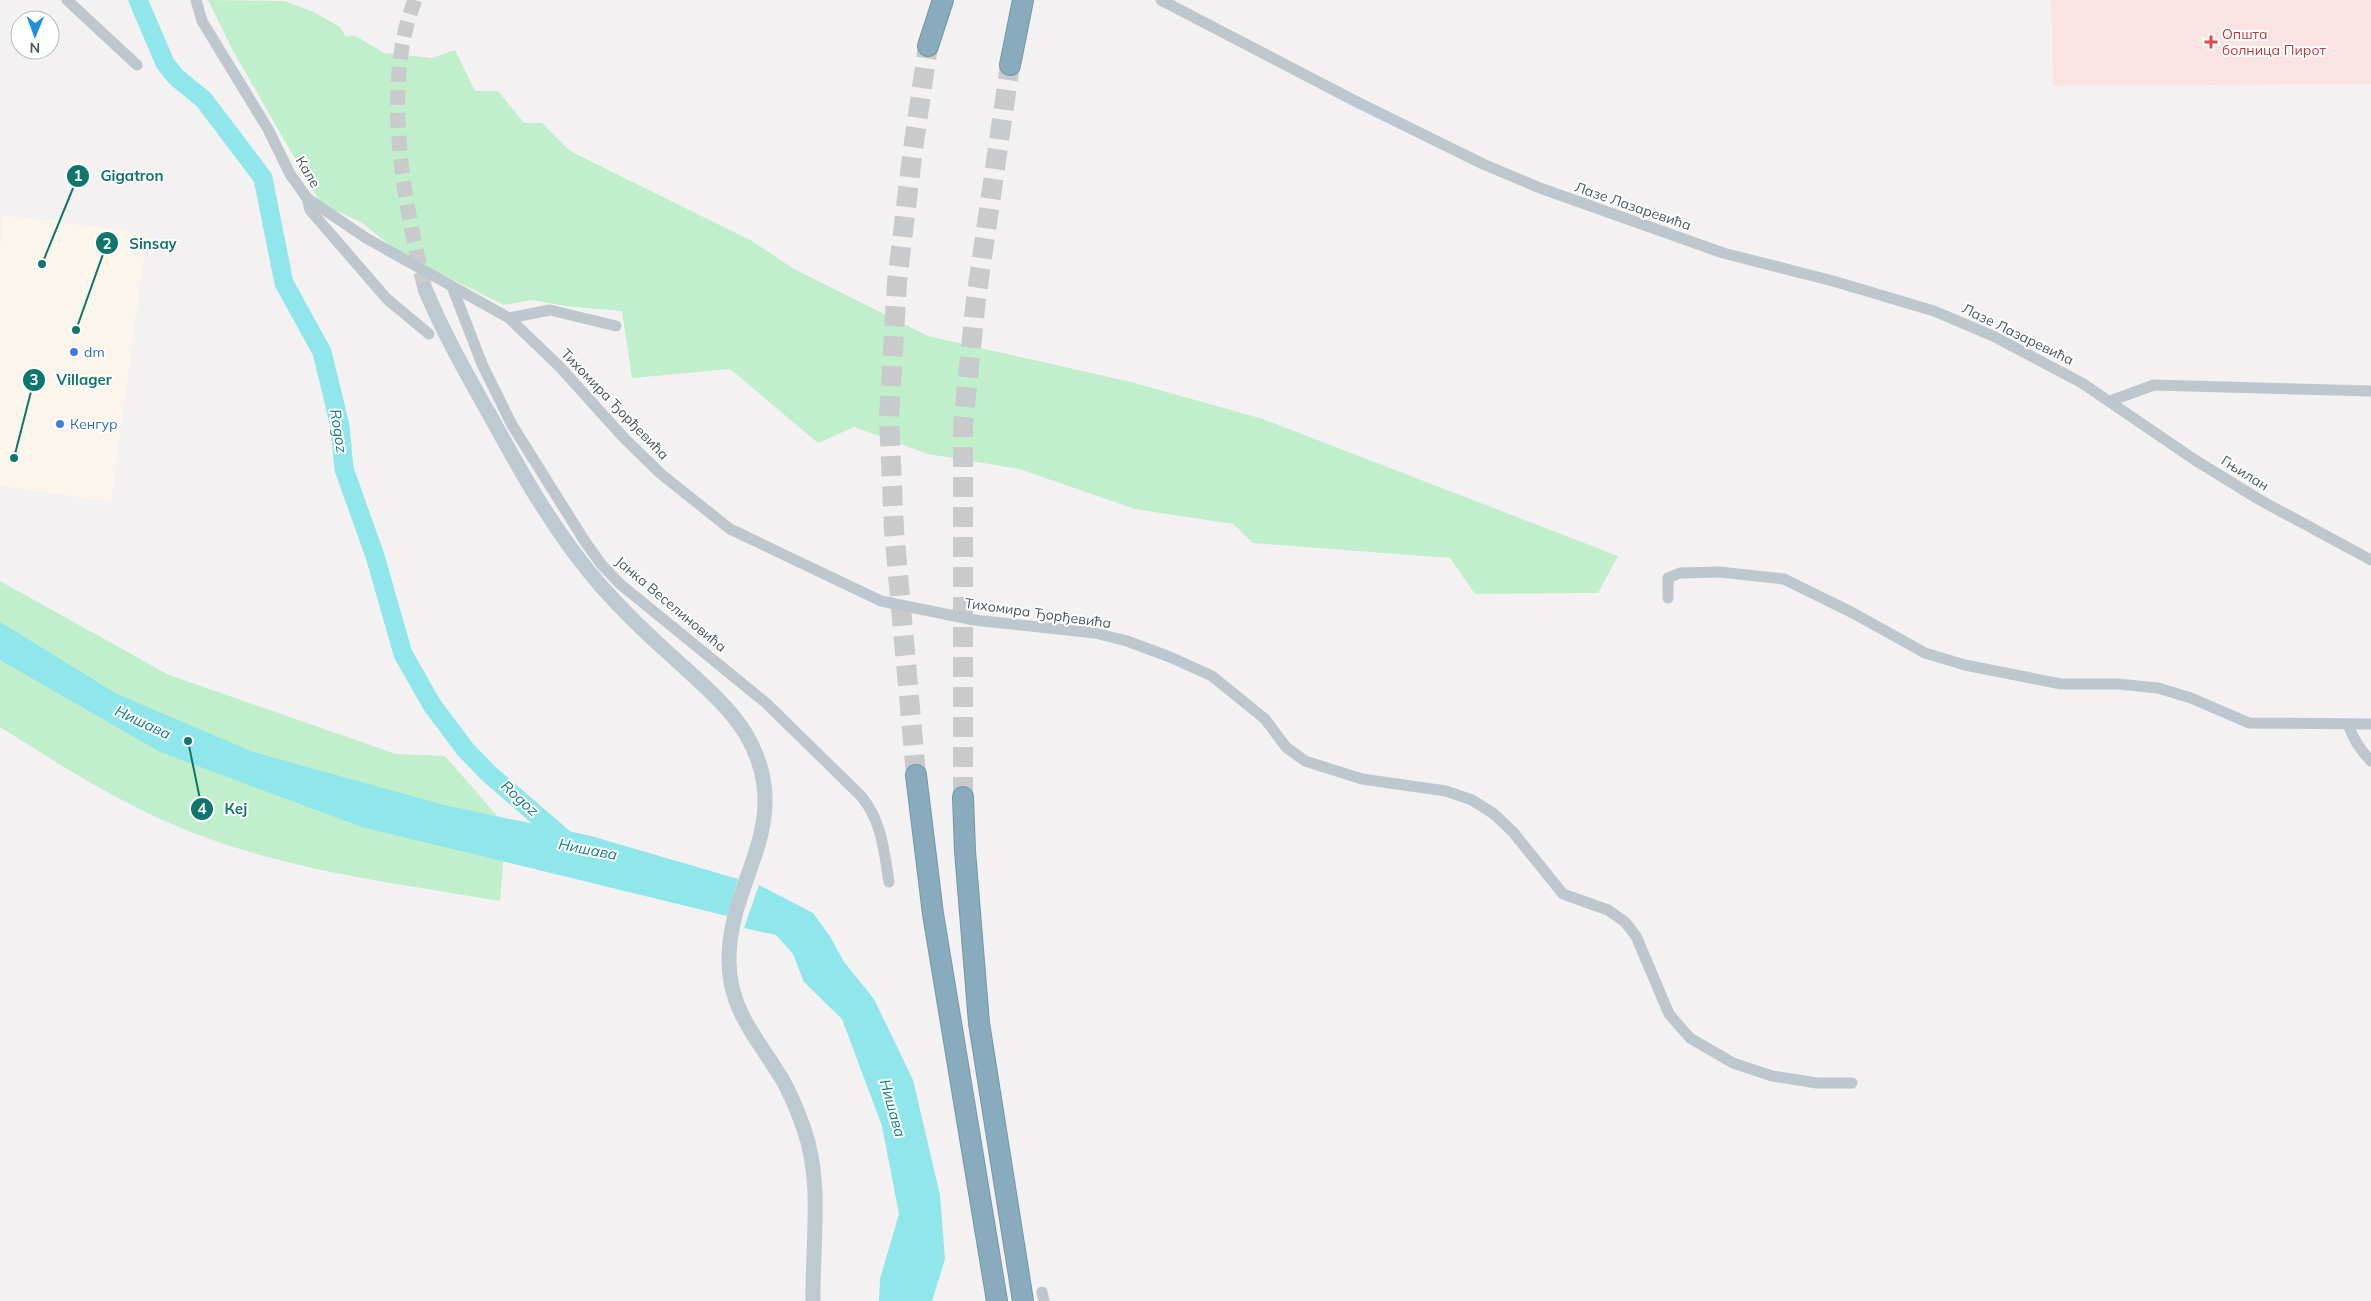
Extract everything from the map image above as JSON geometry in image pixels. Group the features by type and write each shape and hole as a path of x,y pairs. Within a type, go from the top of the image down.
{"highway":[{"path":"928,46 943,0"},
{"path":"1010,65 1023,0"},
{"path":"916,775 933,914 997,1301"},
{"path":"963,798 965,851 979,1023 1024,1301"}],"main road":[{"path":"425,289 454,352 506,444 536,496 577,556 622,610 707,688 731,714 746,734 754,751 764,782 765,812 760,841 736,916 729,955 731,985 736,1002 753,1037 786,1086 805,1132 815,1189 813,1301"}],"street":[{"path":"66,0 137,65"},
{"name":"Кале","path":"196,0 202,21 268,130 290,174 307,198 310,210 387,299 429,334"},
{"name":"Лазе Лазаревића","path":"1161,0 1483,164 1540,188 1723,253 1833,281 1934,311 1993,336 2082,383 2110,401"},
{"name":"Тихомира Ђорђевића","path":"307,198 366,238 453,289 509,318 560,367 624,438 661,474 730,529 881,601 974,620 1095,633 1127,641 1170,657 1212,676 1265,719 1286,748 1305,761 1362,779 1439,790 1472,800 1494,814 1513,832 1563,894 1608,910 1625,922 1636,936 1669,1014 1690,1038 1733,1063 1765,1074 1802,1081 1852,1084"},
{"name":"Јанка Веселиновића","path":"453,289 482,364 512,425 601,564 620,584 766,703 862,796 873,810 879,828 889,882"},
{"path":"509,318 550,310 616,326"},
{"path":"2110,401 2154,385 2371,391"},
{"name":"Гњилан","path":"2110,401 2195,460 2260,500 2371,560"},
{"path":"1668,598 1668,578 1672,574 1719,572 1784,579 1853,612 1925,653 1965,665 2061,684 2118,684 2158,688 2191,698 2250,723 2371,724"},
{"path":"2348,724 2361,751 2371,761"}],"shaded area":[{"name":"Општа болница Пирот","path":"2051,0 2371,0 2371,84 2053,86"},
{"path":"3,215 147,233 111,502 0,486 0,250"}],"green space":[{"path":"208,0 284,1 314,12 340,27 346,37 354,35 384,53 432,58 455,50 475,91 498,91 524,123 542,123 570,151 752,241 794,269 928,336 1131,382 1263,419 1618,556 1598,593 1475,594 1450,558 1253,543 1233,524 1135,509 1019,469 928,454 854,427 818,443 730,369 632,378 622,311 565,306 532,300 504,305 401,254 361,222 321,204 232,49"},
{"path":"0,581 169,675 396,754 445,756 506,826 500,901 352,876 279,860 207,838 127,803 75,774 0,727"}],"water":[{"name":"Нишава","path":"0,622 117,694 253,752 444,805 591,836 738,879 727,916 362,827 160,752 0,660"},
{"name":"Нишава","path":"759,885 813,913 831,938 844,962 874,999 913,1080 940,1195 945,1259 932,1301 879,1301 880,1279 899,1214 882,1126 842,1019 804,982 793,954 776,935 744,928"}],"waterway":[{"name":"Rogoz","path":"138,0 165,63 176,77 204,100 263,178 284,283 322,352 340,426 344,469 375,556 403,654 432,705 465,749 488,773 569,843"}],"tunnel":[{"path":"415,0 405,33 399,68 399,144 410,219 425,289"},
{"path":"916,775 894,530 889,418 897,282 928,46"},
{"path":"963,797 963,426 976,299 1010,65"}],"place":[{"name":"Општа болница Пирот","path":"2211,42"},
{"name":"Gigatron","path":"42,264"},
{"name":"Sinsay","path":"76,330"},
{"name":"dm","path":"74,352"},
{"name":"Кенгур","path":"60,424"},
{"name":"Villager","path":"14,458"},
{"name":"Кеј","path":"188,741"}]}
